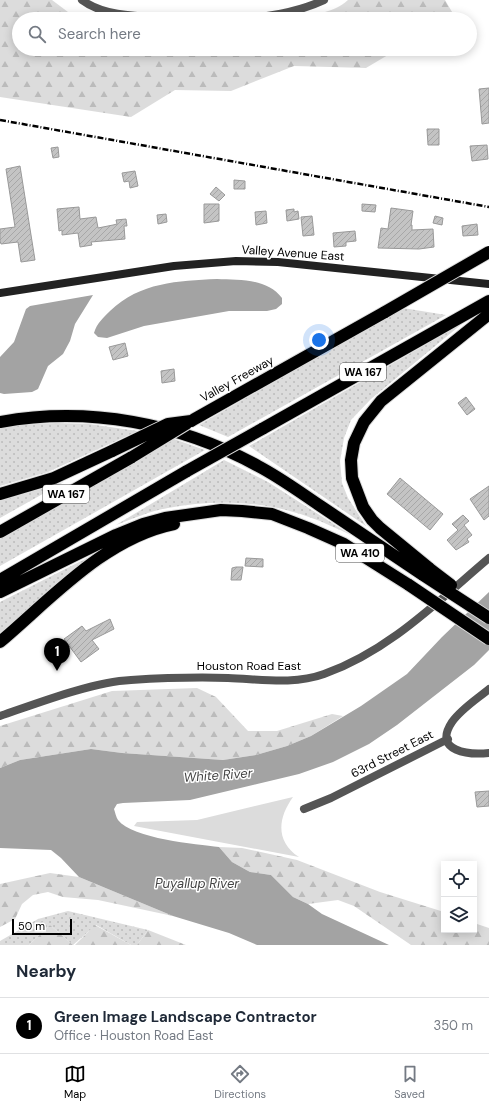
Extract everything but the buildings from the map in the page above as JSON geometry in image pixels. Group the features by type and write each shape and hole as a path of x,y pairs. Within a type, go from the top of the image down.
{"highway":[{"name":"Valley Freeway","path":"0,532 132,457 191,421 489,252"},
{"name":"WA 167","path":"0,580 187,471 489,301"},
{"path":"426,572 372,520 363,507 352,478 351,460 354,443 364,422 381,402 485,316"},
{"path":"0,422 49,416 91,417 141,423 183,433 227,451 269,472 463,594 489,618"},
{"path":"0,494 54,478 168,424 191,421"},
{"path":"0,592 116,535 165,518 221,510 242,510 272,514 308,528"},
{"path":"0,642 96,560 141,534 187,522 220,518 271,521 288,526 308,528"},
{"name":"WA 410","path":"308,528 344,544 409,585 489,639"}],"main road":[{"name":"Valley Avenue East","path":"0,293 174,266 236,261 278,262 489,284"}],"street":[{"path":"82,0 95,8 108,12"},
{"path":"289,12 305,8 324,0"},
{"name":"Houston Road East","path":"0,716 117,681 192,678 285,680 314,677 325,674 363,657 390,641 489,558"},
{"path":"448,739 449,728 457,716 489,689"},
{"name":"63rd Street East","path":"304,809 331,798 448,739 457,751 466,754 489,753"}],"green space":[{"path":"0,0 52,0 68,12 12,12 12,56 386,56 366,68 294,66 231,91 175,90 131,117 0,97"},
{"path":"348,0 445,0 452,12 323,12 342,5"},
{"path":"403,308 446,315 228,437 199,425"},
{"path":"463,323 371,399 351,420 344,438 340,461 342,483 348,498 366,526 249,446"},
{"path":"56,423 89,424 138,431 48,472 0,486 0,428"},
{"path":"174,439 205,450 0,566 0,539"},
{"path":"224,460 268,482 351,535 320,521 292,512 239,503 203,503 161,509 116,525"},
{"path":"64,482 0,518 0,501"},
{"path":"93,555 0,633 0,602"},
{"path":"197,688 216,697 248,731 277,731 332,714 343,716 311,736 287,746 256,755 223,760 122,753 91,749 20,760 0,768 0,726 112,691"},
{"path":"293,797 284,813 281,829 286,844 291,851 299,857 134,826 137,822 197,820"},
{"path":"219,847 242,848 297,860 380,892 441,911 441,933 477,933 477,924 489,928 489,945 411,945 354,906 338,900 308,904 293,897 271,875 250,872 232,862"},
{"path":"50,873 79,877 173,916 98,900 63,897 48,892 33,895 22,904 15,919 0,927 0,884"},
{"path":"68,911 148,930 137,945 131,945 96,925 73,945 50,925 29,945 0,945 0,941 38,919"},
{"path":"50,925 73,945 29,945"},
{"path":"95,925 131,945 75,945"},
{"path":"148,930 186,945 137,945"}],"water":[{"path":"217,279 243,280 261,283 276,291 282,298 282,304 276,309 267,311 229,311 144,326 107,338 98,337 94,333 99,323 110,311 122,301 134,294 174,282"},
{"path":"93,295 75,324 70,341 63,354 48,366 38,389 32,392 0,393 0,357 14,342 26,309 30,306"},
{"path":"489,592 489,650 474,665 397,725 369,744 333,762 299,774 190,800 123,803 117,804 114,809 118,820 137,832 166,840 219,847 232,862 250,872 271,875 293,897 308,904 322,914 389,945 257,945 229,933 173,916 79,877 51,850 0,848 0,768 20,760 91,749 122,753 223,760 256,755 287,746 311,736 361,706 407,674 442,637"}],"railway":[{"path":"0,120 489,207"}],"place":[{"name":"Green Image Landscape Contractor","path":"57,671"}],"water label":[{"name":"White River","path":"218,775"},
{"name":"Puyallup River","path":"197,883"}]}
